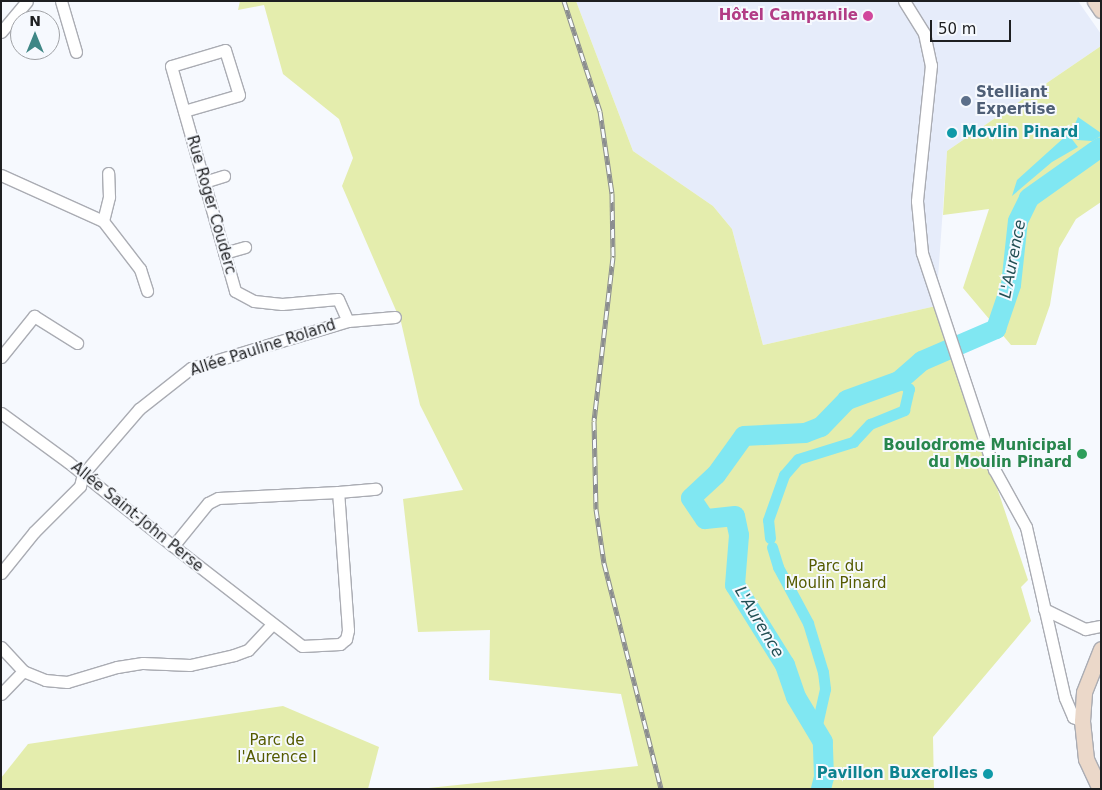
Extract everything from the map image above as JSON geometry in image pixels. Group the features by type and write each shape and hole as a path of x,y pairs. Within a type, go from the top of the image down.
{"main road":[{"path":"1095,1 1101,10"},
{"path":"1100,789 1086,759 1082,721 1084,692 1101,649"}],"street":[{"path":"1,32 27,1"},
{"path":"61,1 76,52"},
{"path":"904,1 924,33 931,65 917,222 922,253 947,336 994,469 1026,528 1066,698 1072,717 1082,721"},
{"name":"Rue Roger Couderc","path":"184,111 239,95 225,50 171,66 224,253 236,291 248,298 282,304 338,299 348,321"},
{"path":"103,221 109,197 108,173"},
{"path":"1,175 103,221 140,269 147,291"},
{"path":"204,182 224,176"},
{"path":"224,253 245,247"},
{"path":"1,357 34,316 77,343"},
{"name":"Allée Pauline Roland","path":"1,573 34,532 80,486 83,474 139,409 191,368 348,321 395,317"},
{"name":"Allée Saint-John Perse","path":"3,419 83,474 302,646 340,644 346,639 348,630 338,492"},
{"path":"173,546 208,503 218,498 376,489"},
{"path":"1044,609 1085,629 1101,626"},
{"path":"1,647 23,671 45,680 67,682 143,663 190,665 213,661 248,650 272,624"},
{"path":"1,694 23,671"}],"shaded area":[{"path":"576,1 1078,1 1101,34 1101,46 947,151 936,306 763,345 732,229 713,206 633,151"}],"green space":[{"name":"Parc du Moulin Pinard","path":"240,1 576,1 633,151 713,206 732,229 763,345 936,306 1028,580 1021,587 1031,621 933,737 934,789 419,789 638,766 621,694 489,680 490,630 418,632 403,499 463,490 420,405 401,322 342,186 353,158 339,119 283,74 264,5 238,10"},
{"path":"1101,46 1101,202 1076,219 1059,248 1050,305 1036,345 1011,345 963,288 989,209 943,215 947,151"},
{"name":"Parc de l'Aurence I","path":"283,706 379,747 368,789 1,789 1,778 28,744"}],"water":[{"path":"1078,117 1101,133 1101,136 1092,141 1077,140 1071,133"},
{"path":"1068,134 1078,147 1052,162 1012,196 1017,180"}],"waterway":[{"name":"L'Aurence","path":"821,789 824,777 823,742 796,697 785,665 735,585 739,535 735,516 705,519 691,498 716,475 744,436 805,433 821,427 847,400 899,381 922,361 996,329 1011,285 1018,221 1029,198 1101,147"},
{"name":"L'Aurence","path":"770,538 768,520 784,475 798,459 853,442 870,424 904,410 909,389 899,381"},
{"name":"L'Aurence","path":"772,547 778,567 808,623 823,672 825,689 816,729"}],"railway":[{"path":"564,1 600,111 612,193 613,257 594,421 596,509 604,563 661,789"}],"place":[{"name":"Hôtel Campanile","path":"868,16"},
{"name":"Stelliant Expertise","path":"966,101"},
{"name":"Movlin Pinard","path":"952,133"},
{"name":"Boulodrome Municipal du Moulin Pinard","path":"1082,454"},
{"name":"Pavillon Buxerolles","path":"988,774"}]}
